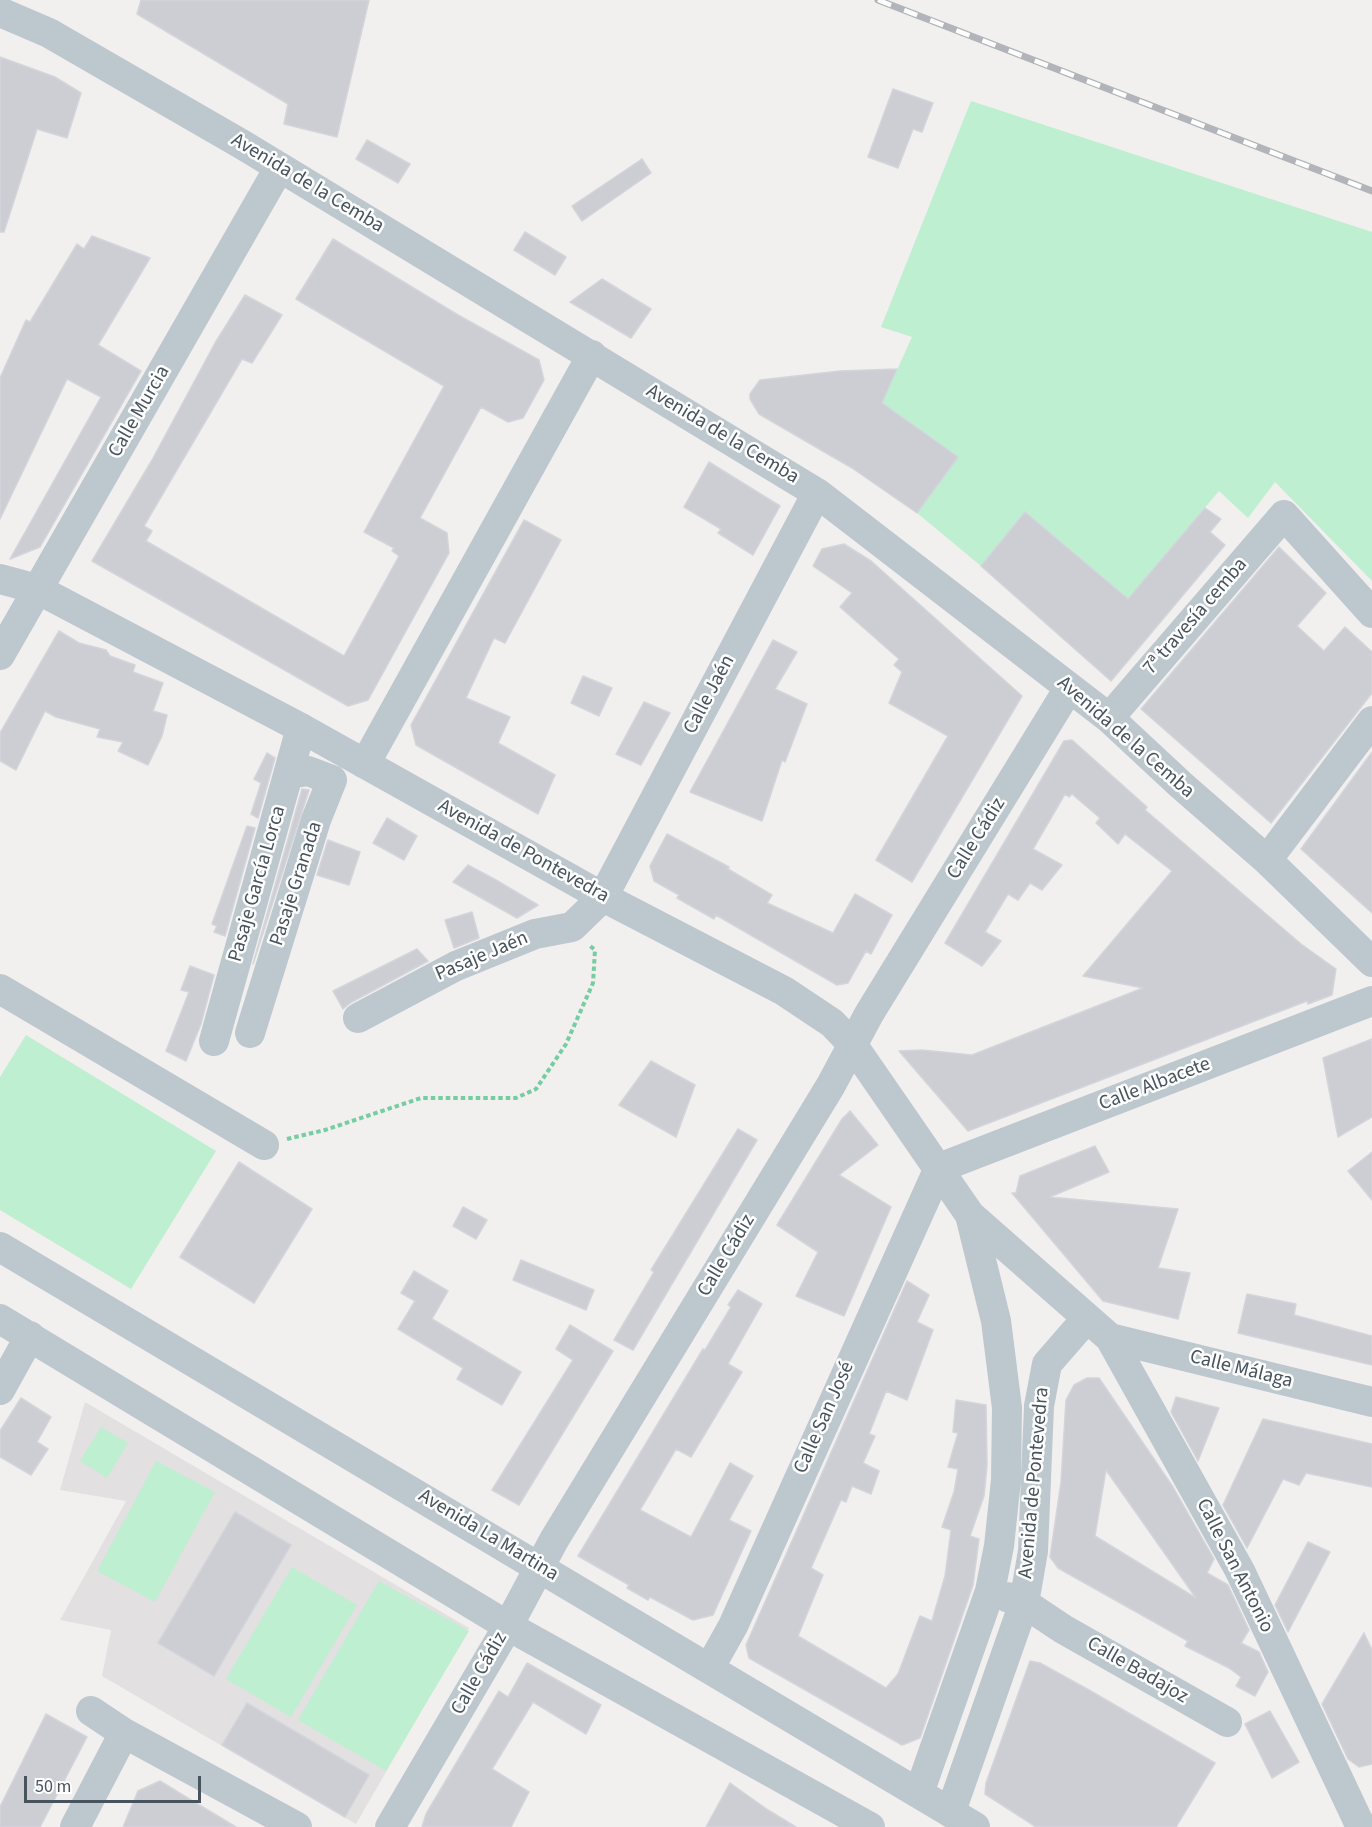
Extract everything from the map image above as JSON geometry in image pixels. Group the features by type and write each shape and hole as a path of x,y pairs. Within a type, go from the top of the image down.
{"street":[{"name":"Avenida de la Cemba","path":"0,12 49,33 279,168 817,493 1109,718 1180,785 1267,860 1372,962"},
{"name":"Calle Murcia","path":"0,655 279,168"},
{"path":"365,764 592,355"},
{"name":"Calle Jaén","path":"603,897 817,493"},
{"name":"7ª travesía cemba","path":"1109,718 1284,515 1372,613"},
{"name":"Avenida de Pontevedra","path":"0,579 38,589 301,728 603,897 784,991 832,1023 852,1044 970,1215 1087,1318 1047,1364 1039,1406 1029,1618 963,1819"},
{"name":"Calle Cádiz","path":"390,1827 540,1567 831,1085 852,1044 1069,688"},
{"path":"1267,860 1372,721"},
{"name":"Pasaje García Lorca","path":"214,1041 301,728"},
{"name":"Pasaje Granada","path":"250,1033 316,820 332,780 308,771 289,774"},
{"path":"572,927 603,897"},
{"name":"Pasaje Jaén","path":"358,1018 456,966 535,934 572,927"},
{"path":"0,989 264,1145"},
{"name":"Calle Albacete","path":"939,1168 1372,1001"},
{"name":"Calle San José","path":"710,1667 732,1626 939,1168"},
{"name":"Avenida de Pontevedra","path":"919,1793 990,1591 999,1546 1006,1480 1006,1408 996,1321 970,1215"},
{"name":"Avenida La Martina","path":"0,1247 963,1819"},
{"path":"990,1298 1000,1278 1011,1271 1030,1268"},
{"name":"Calle San Antonio","path":"1087,1318 1110,1338 1240,1571 1364,1820"},
{"path":"0,1319 508,1626 870,1827"},
{"path":"0,1390 30,1336"},
{"name":"Avenida de Pontevedra","path":"1047,1364 1110,1338"},
{"name":"Calle Málaga","path":"1110,1338 1372,1402"},
{"name":"Avenida de Pontevedra","path":"990,1591 1029,1618"},
{"name":"Calle Badajoz","path":"1029,1618 1227,1722"},
{"path":"91,1711 124,1733 297,1827"},
{"path":"75,1827 124,1733"}],"path":[{"path":"264,1145 325,1130 420,1098 516,1098 536,1089 566,1044 593,983 595,950 572,927"}],"shaded area":[{"path":"85,1402 469,1628 356,1824 102,1676 111,1630 60,1620 126,1501 60,1490"}],"green space":[{"path":"971,101 1372,232 1372,581 1275,482 1248,518 1219,491 1128,599 1026,513 981,566 917,513 958,457 891,410 878,412 912,337 881,327"},
{"path":"26,1035 216,1151 131,1289 0,1210 0,1077"},
{"path":"101,1427 128,1443 107,1478 80,1461"},
{"path":"156,1461 215,1492 155,1602 97,1571"},
{"path":"292,1567 357,1605 291,1717 226,1679"},
{"path":"379,1581 469,1631 386,1771 298,1720"}],"building":[{"path":"141,0 369,0 337,137 284,124 288,104 137,14"},
{"path":"0,57 55,77 81,93 67,138 37,129 4,232 0,232"},
{"path":"893,89 933,103 922,132 913,129 898,168 868,157"},
{"path":"367,140 410,164 398,183 356,159"},
{"path":"642,159 651,173 582,221 572,206"},
{"path":"525,232 566,257 555,275 514,250"},
{"path":"92,236 150,258 98,345 141,371 40,547 10,559 101,397 67,379 0,519 0,378 26,320 30,322 77,244 84,249"},
{"path":"333,239 458,315 539,360 544,380 523,418 508,422 481,407 420,518 447,533 449,553 368,700 348,706 92,561 152,460 215,343 245,295 282,315 252,363 242,359 144,526 152,531 146,541 344,656 399,556 392,551 394,548 364,532 444,386 296,299"},
{"path":"602,279 651,309 631,338 570,302"},
{"path":"897,369 882,403 958,457 917,513 852,468 759,414 750,399 750,394 760,380 840,371"},
{"path":"709,462 780,506 753,555 718,533 721,529 684,507"},
{"path":"1205,508 1221,519 1210,532 1225,545 1111,681 981,566 1025,512 1128,599"},
{"path":"524,520 561,540 505,643 494,638 466,698 510,717 498,743 555,775 538,814 416,745 411,725"},
{"path":"844,544 871,561 1022,696 912,882 876,860 948,736 889,703 902,672 894,665 899,659 840,607 852,593 813,566 822,549"},
{"path":"1279,547 1326,593 1297,626 1324,651 1345,627 1372,652 1372,693 1271,823 1141,709"},
{"path":"59,631 79,643 106,650 110,656 135,665 133,672 163,683 153,711 167,715 162,736 148,765 118,751 123,742 97,737 100,729 56,717 45,711 16,770 0,761 0,733"},
{"path":"773,640 797,652 775,689 807,704 785,762 782,760 762,821 690,792"},
{"path":"583,676 612,688 599,716 571,703"},
{"path":"644,702 670,713 641,765 616,754"},
{"path":"1072,740 1147,807 1145,810 1301,944 1336,969 1332,995 1308,1004 1307,1001 968,1131 899,1051 922,1050 972,1055 1143,988 1083,976 1172,871 1125,834 1118,844 1096,823 1100,818 1072,794 1069,797 1065,794 1033,849 1062,865 1042,890 1030,883 1018,900 1008,894 985,932 1001,941 982,966 945,943 1064,741"},
{"path":"1372,752 1372,913 1301,849"},
{"path":"267,753 275,758 258,818 251,814 261,783 254,779"},
{"path":"302,789 309,790 253,964"},
{"path":"387,818 417,836 404,860 373,843"},
{"path":"247,826 255,828 225,936 214,932 217,926 212,924"},
{"path":"667,834 729,867 728,869 772,895 767,903 833,933 855,894 892,915 871,954 866,951 848,983 837,985 716,915 714,919 677,898 679,895 654,881 650,866"},
{"path":"328,840 360,852 349,885 317,875"},
{"path":"468,865 538,905 517,918 453,882"},
{"path":"472,912 479,938 454,948 445,920"},
{"path":"417,949 428,961 343,1009 333,991"},
{"path":"190,966 214,975 201,1024 186,1061 166,1051 189,992 181,990"},
{"path":"1372,1039 1372,1117 1338,1137 1323,1058"},
{"path":"651,1061 695,1085 676,1137 619,1105"},
{"path":"850,1111 878,1145 839,1175 891,1207 844,1316 796,1296 818,1252 777,1225 842,1119"},
{"path":"738,1129 757,1140 633,1350 614,1340 654,1272 651,1270"},
{"path":"1095,1146 1109,1172 1050,1197 1178,1209 1158,1268 1190,1273 1178,1319 1103,1301 1012,1193 1016,1193 1020,1176"},
{"path":"1372,1152 1372,1200 1348,1171"},
{"path":"239,1162 312,1209 254,1303 180,1257"},
{"path":"463,1207 487,1220 476,1239 453,1226"},
{"path":"521,1260 594,1290 586,1310 513,1280"},
{"path":"414,1271 448,1291 432,1319 521,1372 502,1405 457,1379 463,1368 398,1329 415,1301 401,1293"},
{"path":"907,1281 929,1295 917,1322 933,1330 907,1400 886,1391 869,1434 875,1436 863,1463 879,1471 871,1494 852,1486 846,1502 841,1500 811,1568 823,1575 798,1636 886,1688 898,1674 920,1616 932,1621 945,1576 951,1530 942,1527 954,1492 958,1469 948,1467 958,1433 953,1432 956,1400 986,1405 987,1465 984,1496 970,1536 979,1539 973,1585 920,1738 902,1745 749,1658 746,1645"},
{"path":"738,1290 762,1304 728,1364 742,1372 691,1457 676,1449 640,1510 691,1537 730,1463 753,1476 729,1520 751,1531 713,1615 693,1620 650,1597 648,1600 627,1588 629,1585 578,1556 703,1349 705,1350 731,1307 728,1305"},
{"path":"1247,1294 1296,1304 1294,1315 1372,1336 1372,1365 1238,1333"},
{"path":"570,1325 613,1351 519,1505 492,1490 573,1360 556,1349"},
{"path":"1087,1378 1099,1378 1173,1487 1214,1559 1207,1573 1228,1585 1249,1630 1241,1643 1259,1652 1268,1672 1255,1696 1236,1686 1241,1677 1229,1668 1185,1646 1188,1641 1058,1568 1050,1557 1061,1482 1066,1400 1074,1385","holes":["1106,1470 1196,1598 1095,1536"]},
{"path":"1176,1397 1219,1408 1198,1461 1171,1412"},
{"path":"21,1398 51,1417 37,1442 48,1449 31,1475 0,1457 0,1431"},
{"path":"1263,1419 1372,1444 1372,1487 1306,1473 1299,1485 1283,1479 1247,1548 1223,1505"},
{"path":"235,1512 291,1545 214,1676 158,1643"},
{"path":"1308,1542 1330,1552 1288,1632 1275,1605"},
{"path":"1364,1633 1372,1650 1372,1764 1359,1767 1348,1759 1322,1704"},
{"path":"1030,1661 1040,1663 1089,1690 1215,1763 1176,1827 1036,1827 985,1794 986,1783"},
{"path":"527,1663 601,1705 586,1734 533,1702 492,1769 529,1792 511,1827 422,1827 426,1814 499,1691 508,1697"},
{"path":"247,1703 369,1775 345,1817 222,1745"},
{"path":"1270,1711 1299,1762 1272,1778 1245,1724"},
{"path":"46,1714 87,1737 40,1827 0,1827 0,1807"},
{"path":"160,1781 236,1827 123,1827 138,1791"},
{"path":"730,1783 768,1810 796,1827 706,1827"}],"railway":[{"path":"878,0 1372,191"}]}
